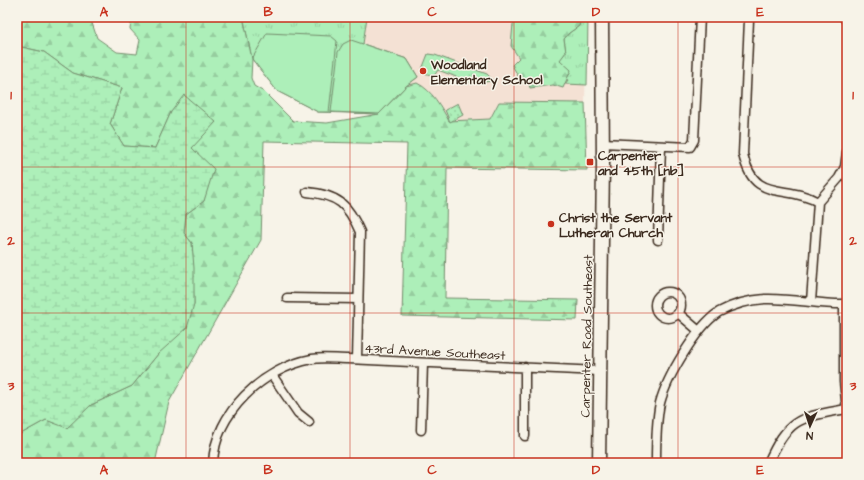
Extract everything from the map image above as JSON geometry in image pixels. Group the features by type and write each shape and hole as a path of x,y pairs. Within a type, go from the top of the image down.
{"street":[{"name":"Carpenter Road Southeast","path":"598,463 602,17"},
{"path":"602,143 690,147 694,140 700,17"},
{"path":"751,17 749,20 743,154 746,170 757,182 767,188 806,195 818,202"},
{"path":"844,17 847,22"},
{"path":"658,240 661,146"},
{"path":"811,302 818,202 839,178 845,167 847,152"},
{"path":"307,192 324,194 337,200 351,213 360,232 357,359"},
{"path":"287,298 358,299"},
{"path":"656,463 656,436 660,404 667,381 699,331 718,313 736,305 765,299 846,304 844,382 846,410 814,415 796,422 784,432 768,463"},
{"path":"678,313 699,331"},
{"name":"43rd Avenue Southeast","path":"213,463 218,435 230,414 249,391 288,366 312,359 357,359 599,371"},
{"path":"422,430 423,363"},
{"path":"525,367 525,436"},
{"path":"272,375 298,413 309,422"}],"shaded area":[{"name":"Woodland Elementary School","path":"243,17 587,17 585,103 499,102 490,119 449,121 438,102 318,112 277,91 252,59"}],"green space":[{"path":"17,17 90,17 97,38 117,52 137,54 140,40 130,29 132,17 243,17 252,59 251,78 254,86 264,92 293,121 327,123 379,114 406,86 417,83 428,90 440,105 449,121 490,119 499,102 585,103 587,170 447,168 445,298 578,300 577,320 402,316 407,144 264,141 261,240 169,402 155,463 17,463 17,436 46,420 67,427 91,405 132,386 170,341 194,304 192,243 184,233 186,214 204,201 192,148 171,112 155,148 124,146 110,124 122,88 73,73 44,52 17,46"},
{"path":"243,17 367,17 363,44 407,59 418,77 406,86 379,114 318,112 277,91 252,59"},
{"path":"521,17 581,17 579,26 569,33 564,39 566,52 560,60 571,70 563,88 553,85 530,88 528,81 522,83 512,65 519,58 511,46 513,24"},
{"path":"581,17 588,17 587,85 565,84 568,80 559,60 566,52 564,39 569,33 579,26"},
{"path":"267,33 331,36 337,41 329,112 318,112 277,91 252,59"},
{"path":"351,40 407,59 418,77 406,86 379,114 331,112 338,52 343,44"},
{"path":"17,46 44,52 73,73 122,88 110,124 124,146 155,148 171,112 184,95 216,122 192,148 214,169 204,201 186,214 184,233 192,243 194,268 194,304 187,328 158,354 132,386 91,405 67,428 46,420 17,436"},
{"path":"428,54 435,55 487,74 494,81 472,83 438,70 434,76 421,72"},
{"path":"458,103 463,115 450,122 445,110"}],"place":[{"name":"Woodland Elementary School","path":"423,71"},
{"name":"Carpenter and 45th [nb]","path":"590,162"},
{"name":"Christ the Servant Lutheran Church","path":"551,224"}]}
